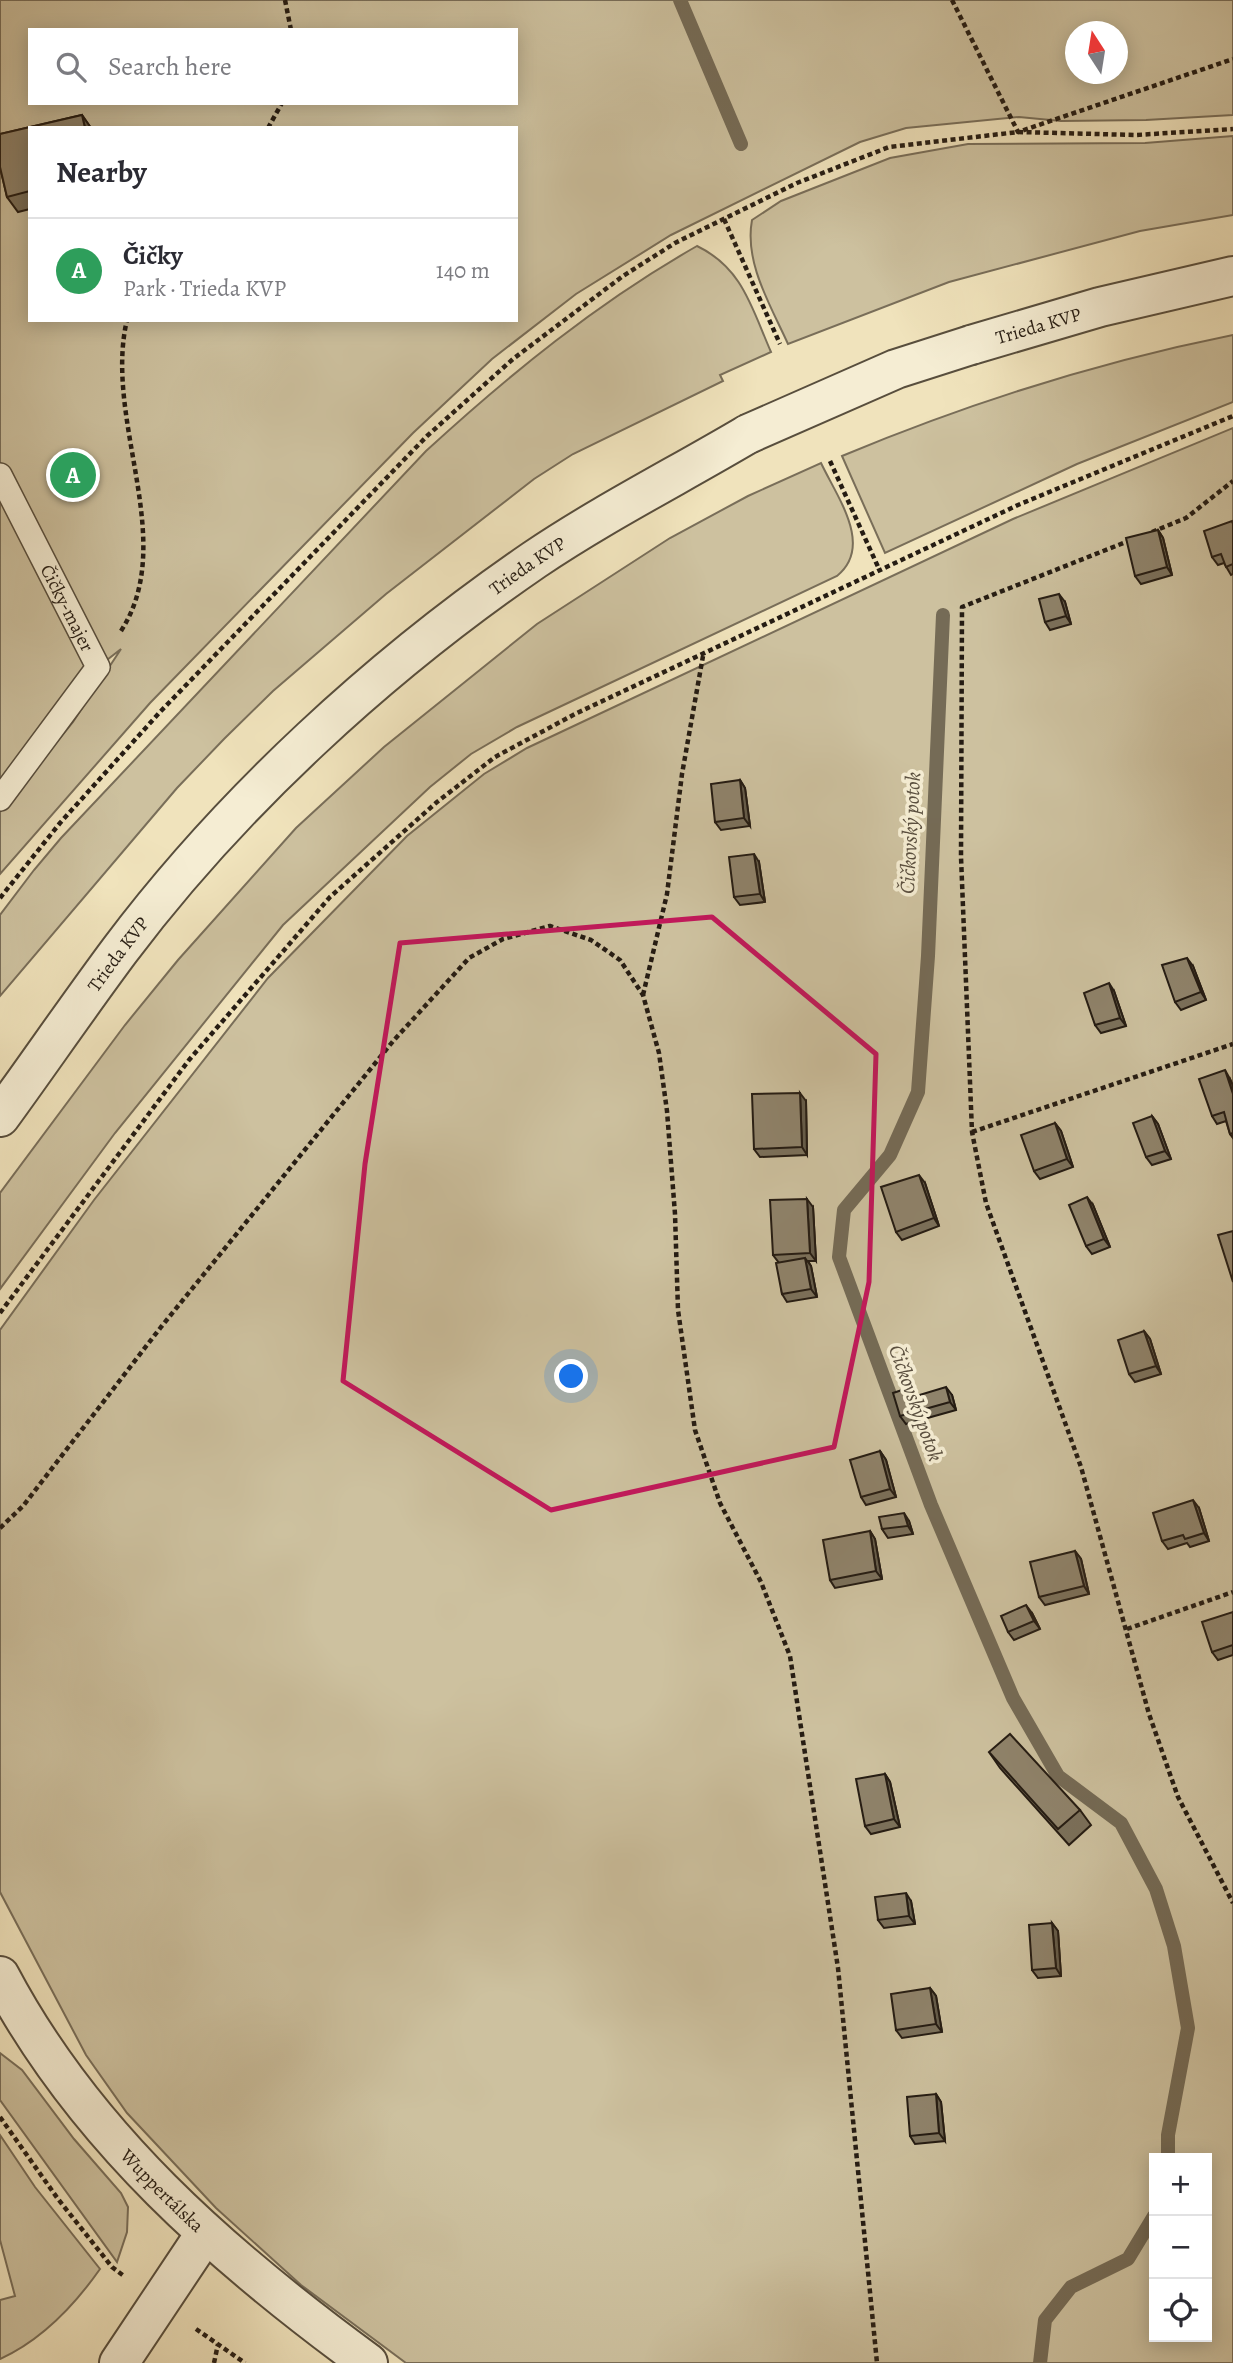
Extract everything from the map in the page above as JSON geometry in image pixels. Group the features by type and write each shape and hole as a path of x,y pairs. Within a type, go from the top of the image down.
{"street":[{"name":"Trieda KVP","path":"0,1118 121,948 208,845 306,745 411,652 535,559 748,434 884,374 1100,307 1233,275"},
{"name":"Wuppertálska","path":"5,1996 71,2089 114,2142 205,2234 301,2314 368,2363"},
{"path":"120,2363 205,2234"}],"lane":[{"name":"Čičky-majer","path":"0,475 98,667 0,799"}],"path":[{"path":"285,0 291,28"},
{"path":"953,0 1018,132"},
{"path":"1018,132 1233,59"},
{"path":"269,126 281,105"},
{"path":"0,898 60,823 160,712 427,436 513,359 572,313 675,243 797,183 889,147 1018,132 1136,135 1233,130"},
{"path":"724,219 780,344"},
{"path":"98,667 135,610 145,567 143,527 124,405 127,322"},
{"path":"0,1313 189,1060 330,897 437,802 495,757 575,714 879,569 1018,505 1233,416"},
{"path":"830,461 879,569"},
{"path":"1149,533 1186,518 1233,481"},
{"path":"1136,538 962,607 961,857 972,1132 986,1203 1081,1467 1149,1714 1178,1797 1233,1903"},
{"path":"643,995 667,894 682,774 703,655"},
{"path":"0,1528 23,1506 161,1327 394,1040 469,958 503,939 550,926 591,940 620,960 643,995 659,1053 667,1111 678,1310 695,1430 720,1503 761,1582 790,1656 838,1968 877,2363"},
{"path":"972,1132 1233,1044"},
{"path":"1127,1629 1233,1592"},
{"path":"0,2117 58,2199 112,2267 245,2363"},
{"path":"214,2363 218,2344"}],"highlighted area":[{"path":"712,917 876,1054 869,1282 834,1447 551,1510 343,1381 365,1164 400,943"}],"shaded area":[{"path":"0,0 1233,0 1233,115 1061,121 1019,117 906,128 860,142 671,235 576,294 492,359 413,433 150,703 0,874 0,812 73,722 121,649 98,667 0,799"},
{"path":"1233,136 1233,215 1140,231 949,282 788,344 755,268 752,220 781,201 890,158 968,144 1145,143"},
{"path":"697,246 713,255 736,278 771,352 720,375 723,381 573,454 534,479 386,594 273,691 224,739 177,788 0,996 0,915 61,838 426,451 522,367 589,316"},
{"path":"1233,335 1233,402 1077,464 885,553 842,456 1034,386 1133,358"},
{"path":"1233,428 1233,2363 406,2363 301,2285 216,2208 127,2113 86,2055 0,1892 0,1330 94,1200 268,978 407,836 484,774 527,748 1013,519"},
{"path":"821,463 843,506 852,536 848,564 837,576 517,727 471,754 430,787 283,925 115,1133 0,1289 0,1193 125,1025 178,960 296,828 384,747 537,624 670,538 748,496"},
{"path":"0,2053 22,2070 74,2139 121,2193 128,2207 127,2232 117,2262 0,2100"},
{"path":"0,2135 35,2187 100,2269 56,2321 30,2342 0,2359 0,2300 15,2296 0,2240"}],"building":[{"path":"82,115 85,126 35,126"},
{"path":"28,128 28,192 7,197 0,167 0,134"},
{"path":"1232,521 1233,564 1226,567 1221,554 1212,557 1204,531"},
{"path":"1158,530 1167,567 1135,576 1126,538"},
{"path":"1059,594 1066,616 1045,622 1039,599"},
{"path":"740,780 744,818 715,822 711,784"},
{"path":"754,854 760,894 734,897 729,857"},
{"path":"1187,958 1201,992 1175,1002 1162,965"},
{"path":"1109,983 1120,1018 1095,1025 1084,993"},
{"path":"1225,1070 1233,1094 1233,1133 1230,1134 1224,1112 1212,1116 1199,1079"},
{"path":"800,1093 802,1147 754,1149 752,1094"},
{"path":"1152,1116 1165,1151 1146,1157 1133,1123"},
{"path":"1055,1123 1067,1159 1034,1171 1021,1135"},
{"path":"919,1175 934,1218 896,1232 881,1187"},
{"path":"1087,1197 1104,1239 1086,1246 1069,1205"},
{"path":"807,1199 810,1253 773,1255 770,1200"},
{"path":"1233,1231 1233,1282 1218,1235"},
{"path":"805,1258 811,1289 782,1294 776,1263"},
{"path":"1144,1331 1156,1366 1129,1374 1118,1340"},
{"path":"911,1387 913,1397 946,1387 950,1402 900,1416 893,1393"},
{"path":"880,1451 890,1489 861,1497 850,1460"},
{"path":"1193,1500 1204,1533 1185,1539 1183,1535 1162,1541 1153,1513"},
{"path":"904,1513 908,1526 882,1529 879,1517"},
{"path":"870,1531 876,1571 830,1580 823,1540"},
{"path":"1075,1551 1084,1586 1039,1597 1030,1562"},
{"path":"1026,1605 1034,1621 1008,1632 1001,1616"},
{"path":"1233,1612 1233,1645 1212,1652 1202,1622"},
{"path":"1010,1734 1080,1810 1058,1829 989,1752"},
{"path":"885,1774 894,1819 865,1826 856,1779"},
{"path":"906,1893 909,1916 878,1920 875,1897"},
{"path":"1052,1923 1056,1968 1032,1970 1029,1925"},
{"path":"930,1988 936,2024 896,2030 891,1994"},
{"path":"936,2094 939,2133 910,2136 907,2097"}],"waterway":[{"name":"Čičkovský potok","path":"680,0 741,144"},
{"name":"Čičkovský potok","path":"943,615 928,956 918,1092 890,1155 844,1210 839,1257 931,1505 1013,1698 1058,1776 1121,1823 1156,1889 1174,1946 1188,2028 1168,2135 1168,2153"},
{"name":"Čičkovský potok","path":"1040,2363 1045,2320 1071,2287 1128,2259 1149,2224"}],"place":[{"name":"Čičky","path":"73,475"}]}
